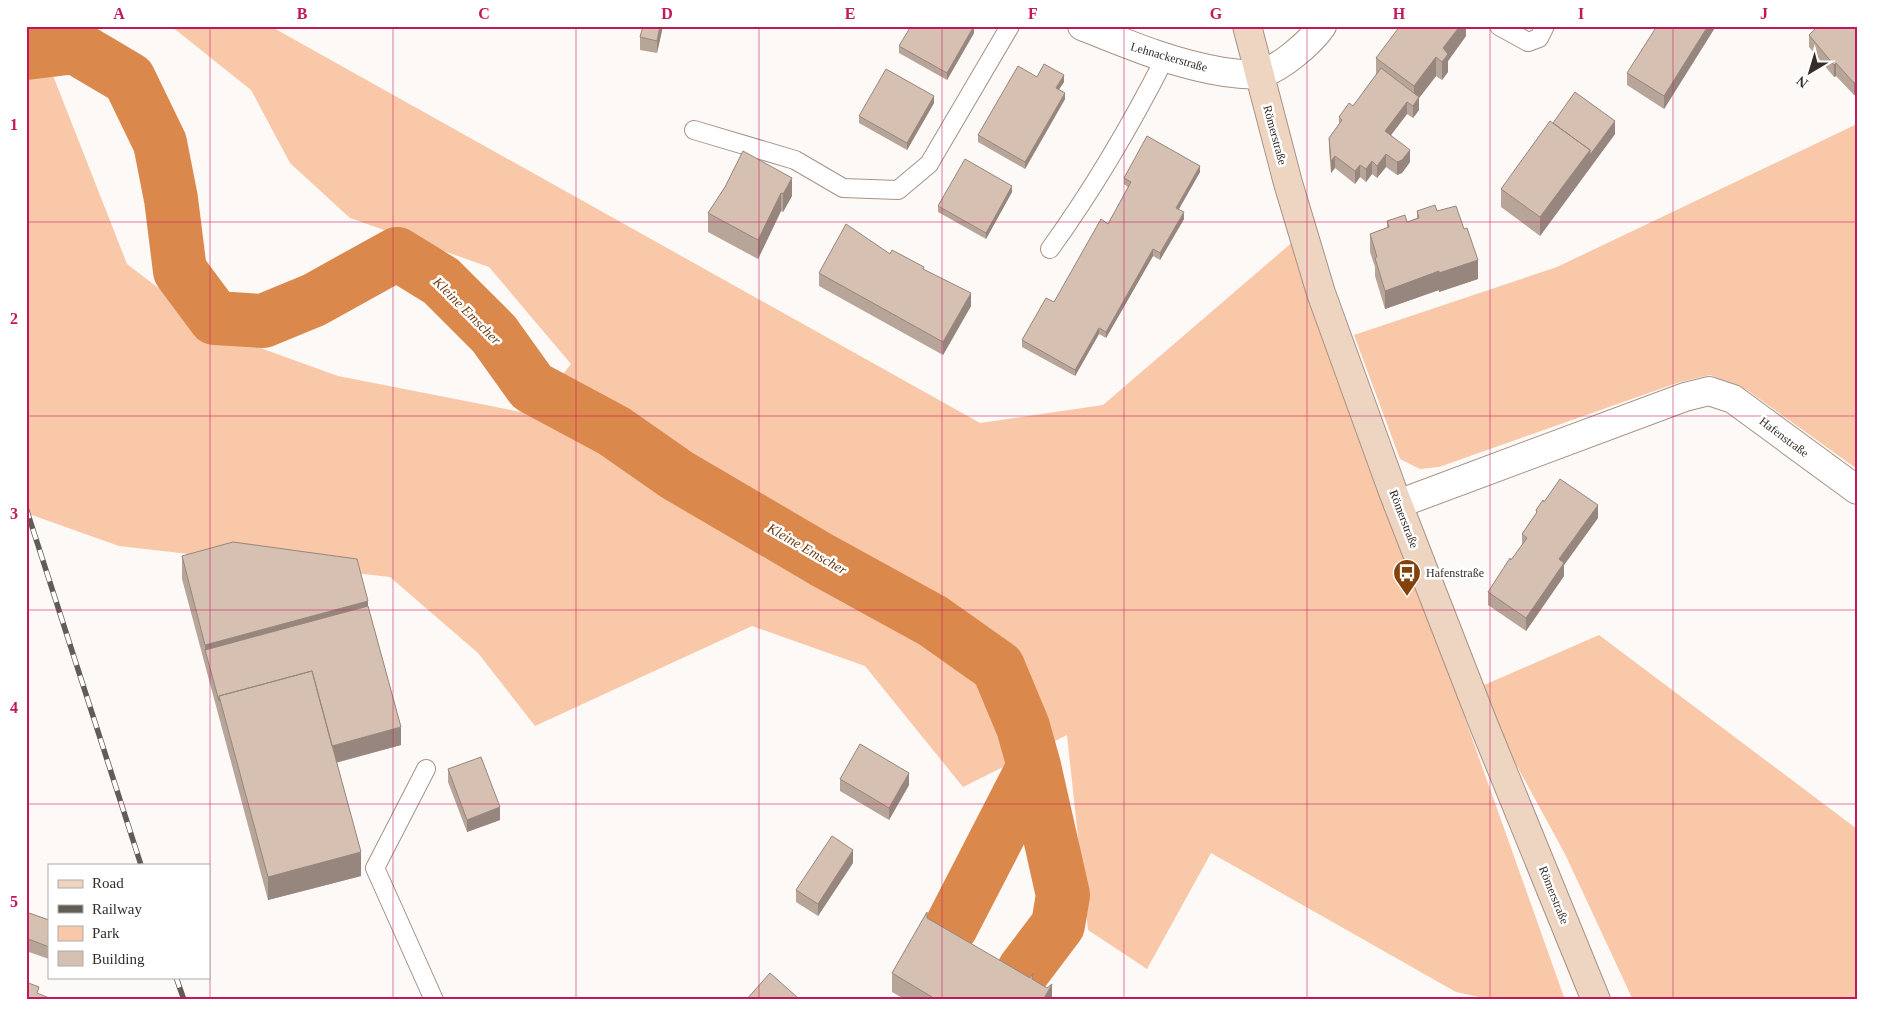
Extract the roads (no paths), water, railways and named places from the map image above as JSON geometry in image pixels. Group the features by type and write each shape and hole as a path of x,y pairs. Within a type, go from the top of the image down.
{"street":[{"name":"Lehnackerstraße","path":"1082,26 1144,52 1205,69 1259,74"},
{"name":"Römerstraße","path":"1247,26 1288,183 1320,293 1398,504 1483,723 1596,1000"},
{"path":"1259,74 1292,56 1314,37 1322,26"},
{"name":"Hafenstraße","path":"1398,504 1685,397 1709,391 1733,399 1857,490"}],"lane":[{"path":"694,130 794,160 843,188 898,190 929,164 1010,26"},
{"path":"1499,26 1528,42 1539,38 1545,26"},
{"path":"1050,249 1102,174 1129,129 1165,58"},
{"path":"426,769 375,868 434,1000"}],"waterway":[{"name":"Kleine Emscher","path":"26,53 75,47 129,79 160,143 171,199 180,271 215,318 263,321 314,300 397,254 441,281 494,334 532,387 614,431 677,475 822,560 933,621 998,667 1023,727 1034,766 1063,895 1058,925 1024,970"},
{"name":"Kleine Emscher","path":"951,927 1034,766"}],"railway":[{"path":"26,508 141,864"},
{"path":"176,978 184,1000"}],"place":[{"name":"Hafenstraße","path":"1407,597"}]}
